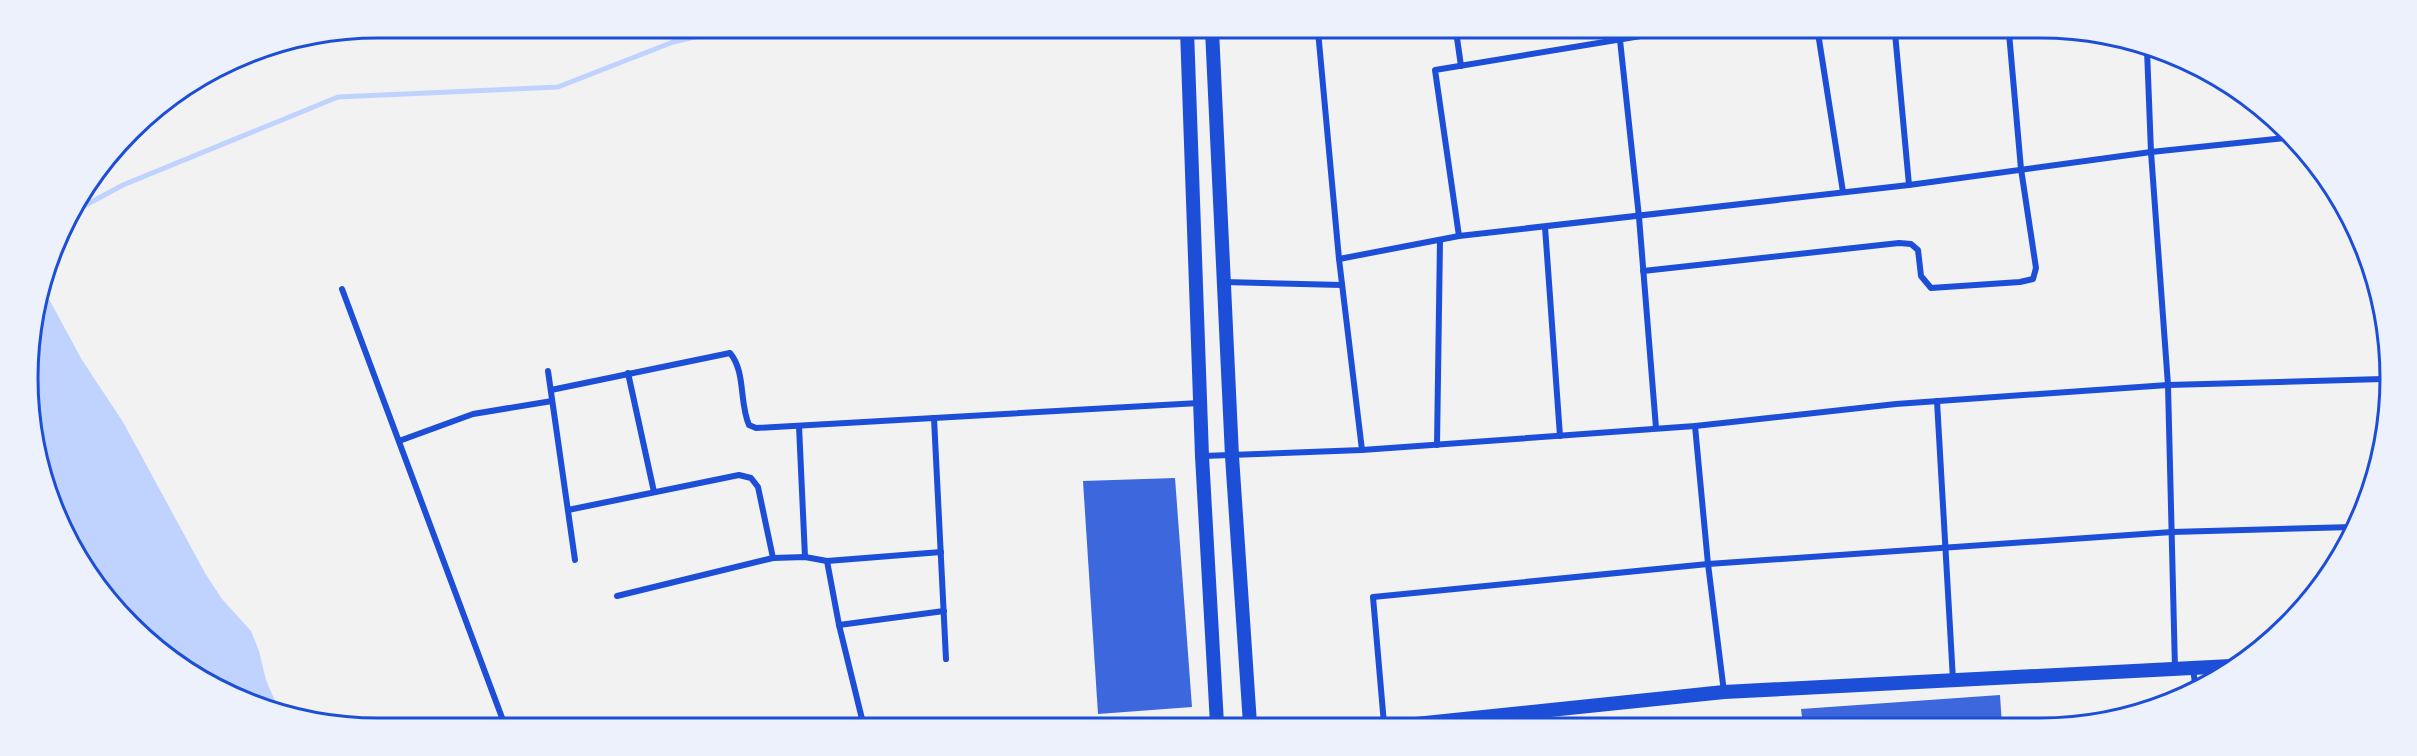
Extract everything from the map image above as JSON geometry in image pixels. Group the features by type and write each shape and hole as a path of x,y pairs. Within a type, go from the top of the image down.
{"main road":[{"path":"1187,38 1202,456 1218,718"},
{"path":"1212,38 1232,456 1250,718"},
{"path":"1466,718 1724,692 2219,667"}],"street":[{"path":"1319,38 1339,259 1362,450"},
{"path":"1457,38 1461,66"},
{"path":"1459,236 1435,70 1631,38"},
{"path":"1819,38 1843,192"},
{"path":"1895,38 1909,185"},
{"path":"1643,271 1899,243 1911,244 1918,250 1921,276 1931,288 2020,282 2033,279 2036,268 2021,169 2009,38"},
{"path":"1620,40 1639,217 1656,429"},
{"path":"2147,56 2151,152 2168,385 2175,669"},
{"path":"1339,259 1459,236 1909,185 2151,152 2281,138"},
{"path":"1545,227 1560,436"},
{"path":"1437,445 1440,240"},
{"path":"1224,282 1342,285"},
{"path":"342,289 502,718"},
{"path":"551,390 730,353 736,361 745,417 749,425 756,428 1200,403"},
{"path":"548,371 575,560"},
{"path":"628,373 654,492"},
{"path":"1202,456 1362,450 1656,429 1937,401 2168,385 2380,379"},
{"path":"399,441 473,414 552,401"},
{"path":"1937,401 1953,680"},
{"path":"934,418 946,658"},
{"path":"799,426 805,557"},
{"path":"1695,426 1708,564 1724,692"},
{"path":"568,510 739,475 751,478 758,487 773,558"},
{"path":"1383,718 1373,597 1708,564 2172,532 2345,527"},
{"path":"617,596 773,558 805,557 827,561 941,552"},
{"path":"827,561 839,625 862,718"},
{"path":"839,625 944,611"},
{"path":"2193,668 2195,681"}],"water":[{"path":"48,296 82,360 123,422 205,573 222,599 251,631 266,680 276,702 248,693 189,661 137,619 108,585 83,548 63,508 49,466 40,422 38,356"}],"building":[{"path":"1175,478 1192,707 1098,714 1083,481"},
{"path":"2000,695 2001,718 1802,718 1801,709"}],"waterway":[{"path":"84,206 123,185 338,97 558,87 673,42 690,38"}]}
